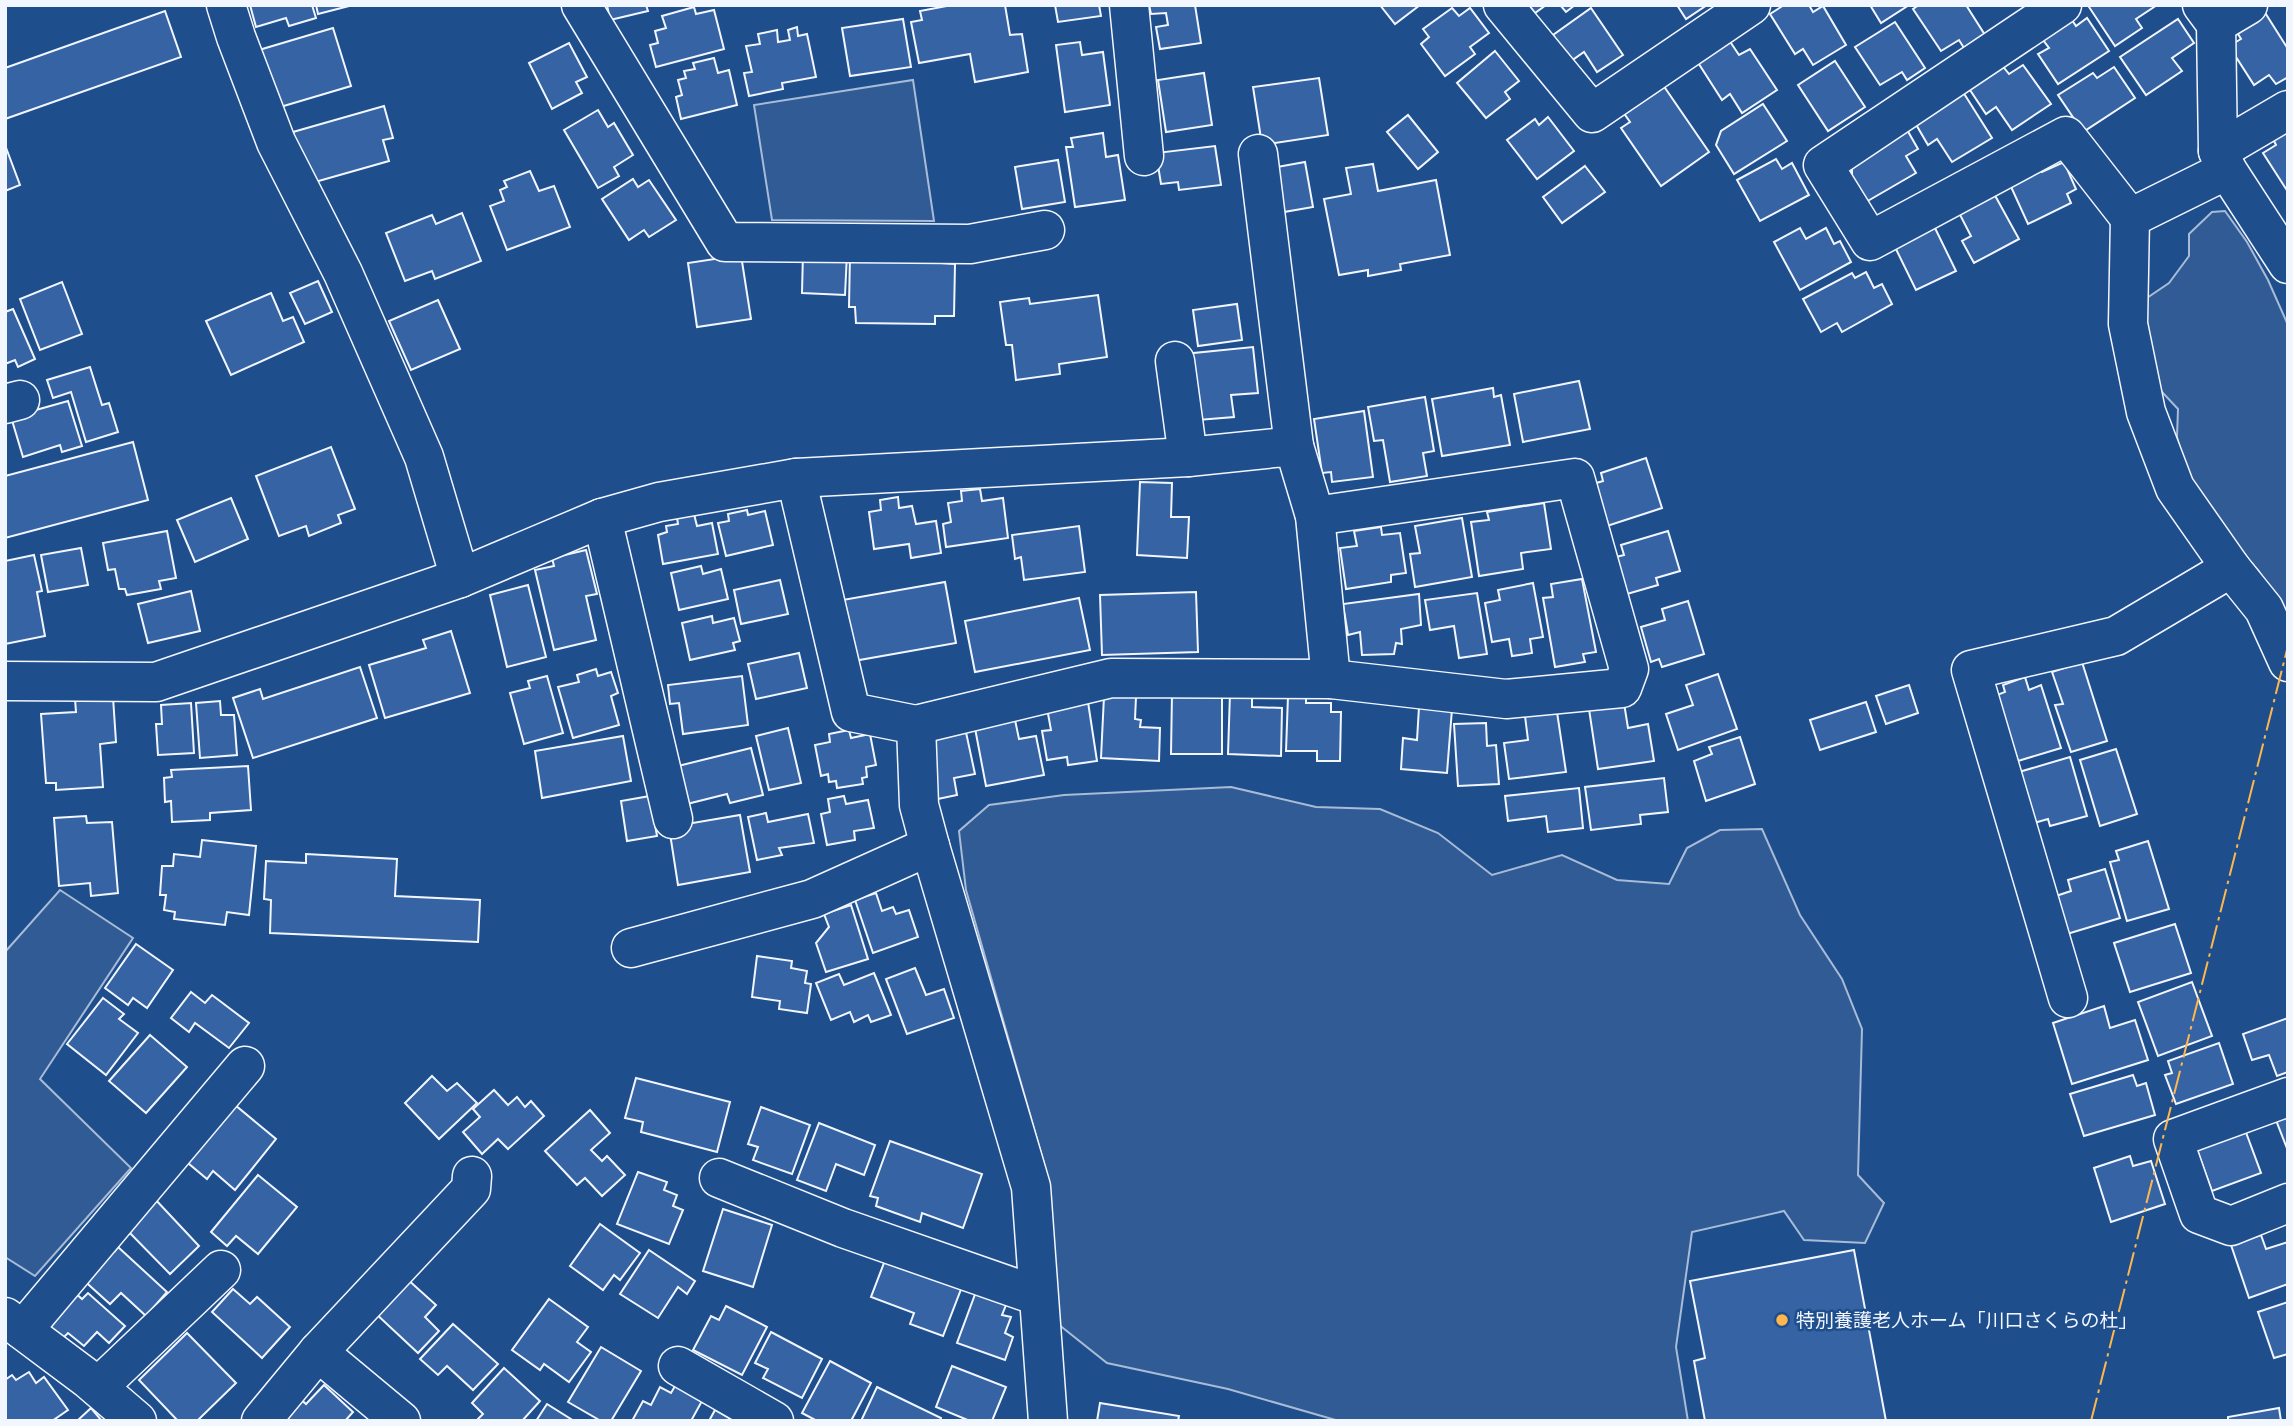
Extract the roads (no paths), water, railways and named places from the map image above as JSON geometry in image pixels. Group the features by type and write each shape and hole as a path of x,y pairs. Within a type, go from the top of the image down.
{"street":[{"path":"226,5 276,142 343,273 424,457 460,578"},
{"path":"581,5 725,242 970,244 1045,230"},
{"path":"1129,5 1144,156"},
{"path":"1503,5 1592,113 1751,5"},
{"path":"2062,5 1823,164 1870,241 2066,136 2130,218 2128,324 2146,412 2175,488 2231,568 2264,609 2288,662"},
{"path":"2248,5 2209,15 2222,161 2288,264"},
{"path":"2130,218 2222,161 2288,110"},
{"path":"1258,155 1294,446 1315,516 1331,679"},
{"path":"1175,361 1188,457"},
{"path":"5,681 156,682 460,578 602,518 659,502 796,478 1188,457 1294,446"},
{"path":"796,478 851,712 916,725 1111,678 1331,679 1506,698 1622,688 1629,669 1575,478 1315,516"},
{"path":"602,518 673,819"},
{"path":"2068,998 1971,670 2116,636 2231,568"},
{"path":"916,725 919,804 929,846 1031,1187 1048,1421"},
{"path":"632,948 812,899 929,846"},
{"path":"137,1421 14,1324 245,1066"},
{"path":"2288,1097 2173,1139 2199,1214 2231,1226 2288,1203"},
{"path":"261,1421 318,1352 471,1189 472,1176"},
{"path":"719,1178 843,1228 1038,1296"},
{"path":"98,1388 221,1270"},
{"path":"318,1352 401,1421"},
{"path":"678,1366 774,1421"}],"place":[{"name":"特別養護老人ホーム「川口さくらの杜」","path":"1782,1320"}]}
